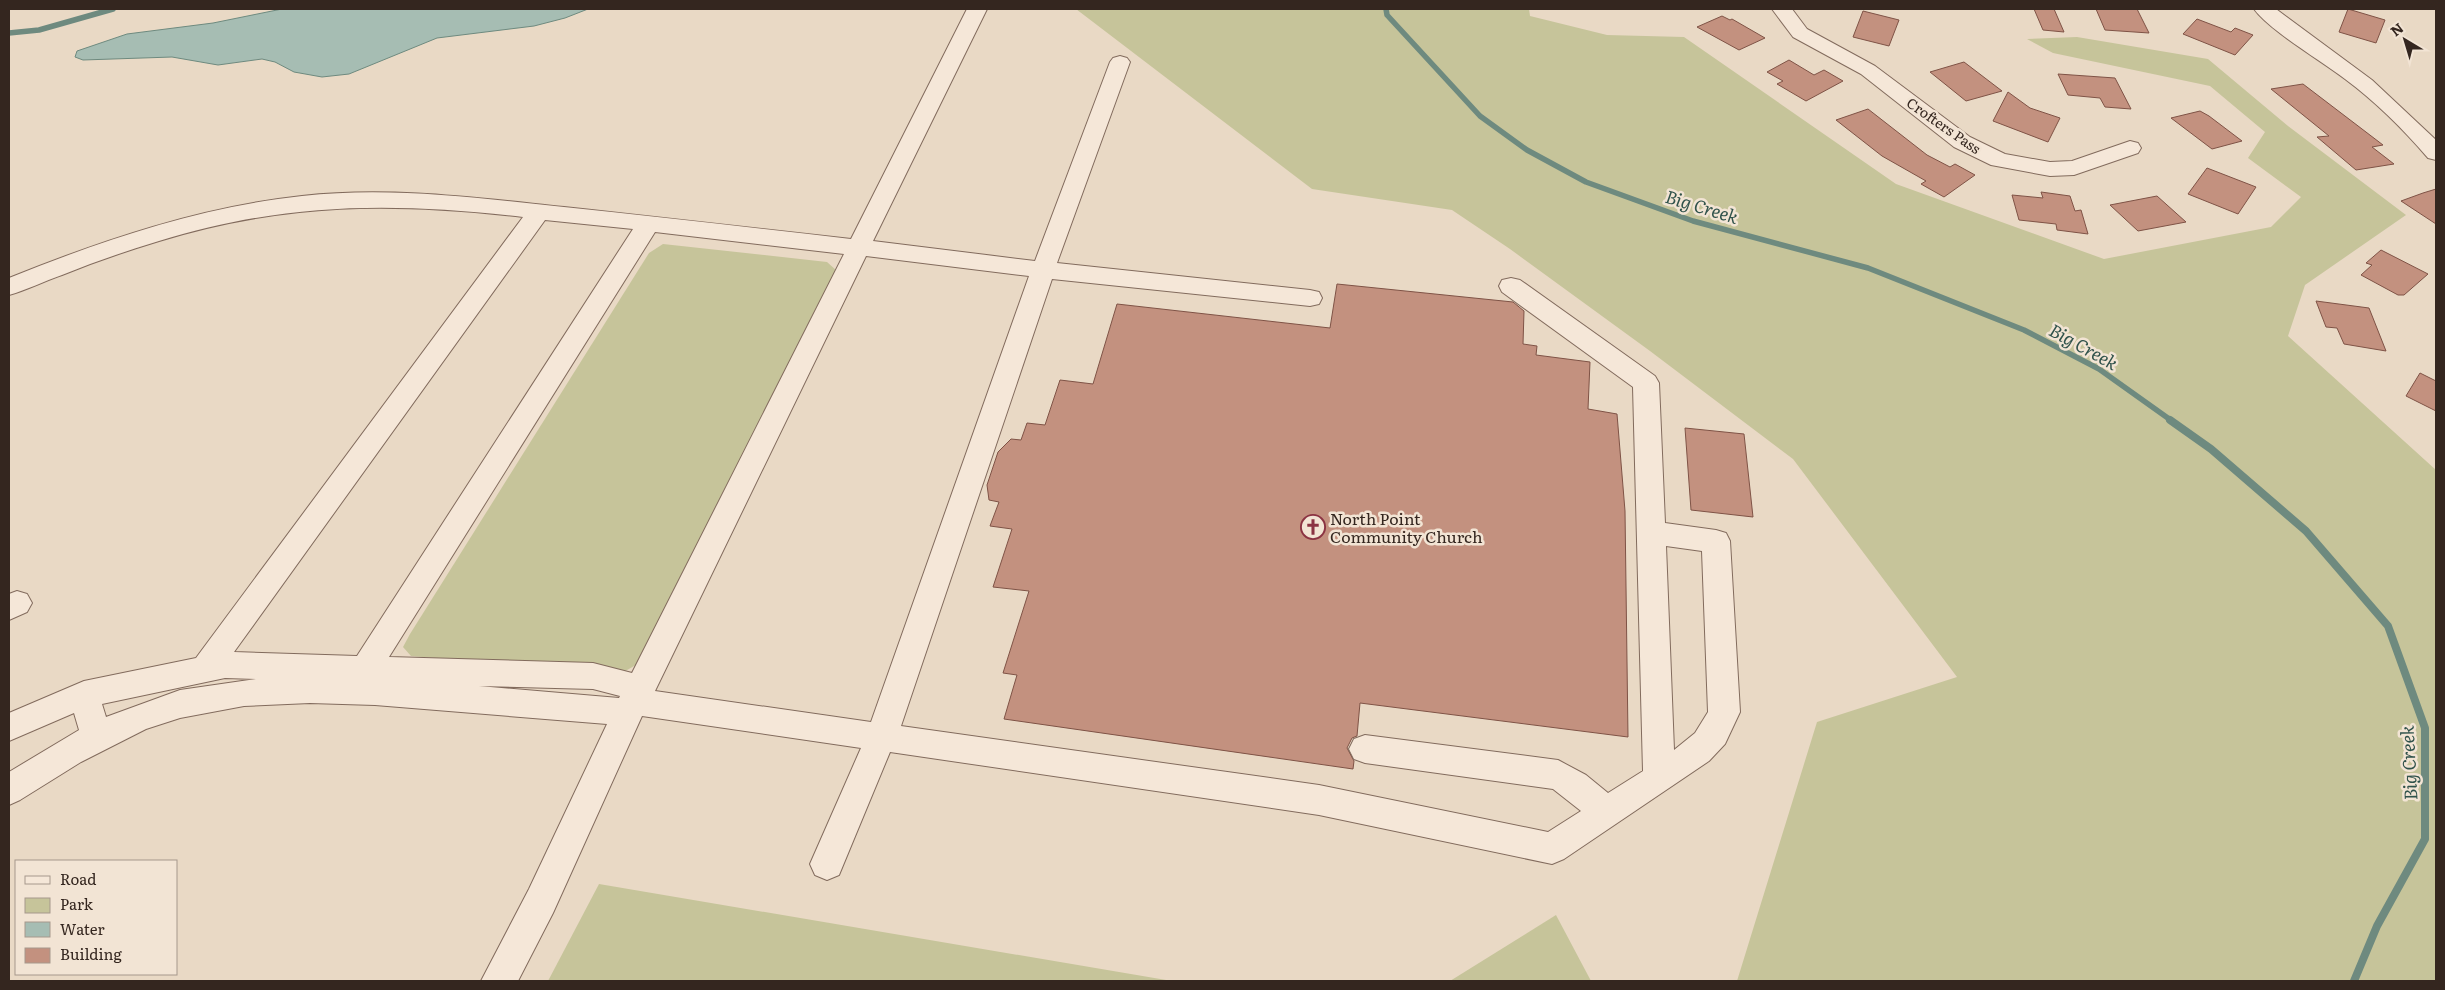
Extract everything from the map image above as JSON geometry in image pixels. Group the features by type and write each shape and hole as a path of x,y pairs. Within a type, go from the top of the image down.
{"street":[{"path":"499,981 541,901 635,700 977,9"},
{"name":"Crofters Pass","path":"1782,9 1800,33 1868,70 1962,142 1999,160 2050,169 2074,168 2130,148"},
{"path":"2264,9 2289,31 2364,84 2418,132 2436,153"},
{"path":"827,864 881,737 1043,270 1120,62"},
{"path":"9,287 114,246 211,218 304,203 412,198 858,247 1043,270 1310,298"},
{"path":"205,669 538,212"},
{"path":"359,679 648,224"},
{"path":"1511,286 1646,383 1658,778"},
{"path":"9,728 84,694 225,665 359,679 635,700 1319,800 1552,848 1694,755 1719,729 1724,712 1716,541 1651,533"},
{"path":"9,790 44,767 122,725 180,704 359,679"},
{"path":"84,694 97,739"},
{"path":"1365,749 1558,775 1575,784 1606,813"}],"green space":[{"path":"1076,9 1529,9 1530,16 1607,35 1684,37 1896,184 2104,259 2271,227 2301,197 2248,158 2265,132 2210,86 2053,53 2027,39 2077,37 2208,59 2288,126 2406,215 2305,285 2288,336 2436,470 2436,981 1737,981 1817,722 1957,677 1793,459 1650,351 1510,249 1452,210 1312,189"},
{"path":"663,244 827,262 837,271 643,661 620,674 411,656 403,647 410,634 649,253"},
{"path":"599,884 1172,981 548,981"},
{"path":"1556,915 1591,981 1450,981"}],"water":[{"path":"282,9 588,9 565,18 534,26 437,38 349,74 322,77 294,72 275,62 262,59 218,65 172,57 83,60 75,57 77,51 127,34 213,23"}],"building":[{"path":"2034,9 2054,9 2064,32 2043,30"},
{"path":"2096,9 2137,9 2149,33 2105,30"},
{"path":"2348,9 2385,20 2376,43 2339,32"},
{"path":"1863,11 1899,20 1889,46 1853,37"},
{"path":"1722,16 1730,20 1732,19 1765,38 1739,50 1697,27"},
{"path":"2197,19 2231,32 2235,28 2253,35 2235,55 2183,34"},
{"path":"1789,60 1814,75 1824,70 1843,81 1806,101 1777,84 1783,81 1767,72"},
{"path":"1964,62 2002,91 1966,101 1930,72"},
{"path":"2058,74 2115,78 2131,109 2105,107 2100,98 2068,95"},
{"path":"2303,84 2383,145 2372,147 2394,164 2356,170 2317,137 2329,136 2271,89"},
{"path":"2008,92 2030,108 2060,118 2048,142 1993,121"},
{"path":"1868,109 1927,155 1950,167 1955,164 1975,175 1944,197 1921,184 1926,181 1882,156 1836,120"},
{"path":"2200,111 2242,141 2212,149 2171,118"},
{"path":"2207,168 2256,187 2238,214 2188,194"},
{"path":"2436,189 2436,224 2401,201 2423,193"},
{"path":"2041,192 2070,196 2075,211 2081,210 2088,234 2057,230 2056,224 2019,220 2012,195 2043,198"},
{"path":"2157,196 2186,222 2138,231 2110,205"},
{"path":"2381,250 2428,274 2404,295 2398,295 2361,275 2372,265 2366,263"},
{"name":"North Point Community Church","path":"1337,284 1513,302 1524,311 1523,344 1537,346 1536,355 1590,362 1588,409 1617,414 1625,511 1628,737 1360,703 1357,736 1352,738 1347,748 1354,761 1353,769 1004,719 1017,675 1003,673 1029,591 993,587 1012,529 990,526 999,502 989,500 987,485 998,452 1011,439 1021,440 1027,423 1045,425 1060,380 1093,384 1117,304 1330,328"},
{"path":"2316,301 2369,308 2386,351 2344,344 2337,328 2326,327"},
{"path":"2420,373 2436,381 2436,411 2406,396"},
{"path":"1685,428 1744,434 1753,517 1691,510"}],"waterway":[{"path":"9,33 39,30 113,9"},
{"name":"Big Creek","path":"1386,9 1387,15 1480,116 1527,150 1586,182 1693,221 1868,268 2024,330 2099,369 2172,421"},
{"name":"Big Creek","path":"2170,420 2211,449 2306,531 2388,626 2425,728 2425,839 2377,926 2354,981"}],"place":[{"name":"North Point Community Church","path":"1313,527"}]}
